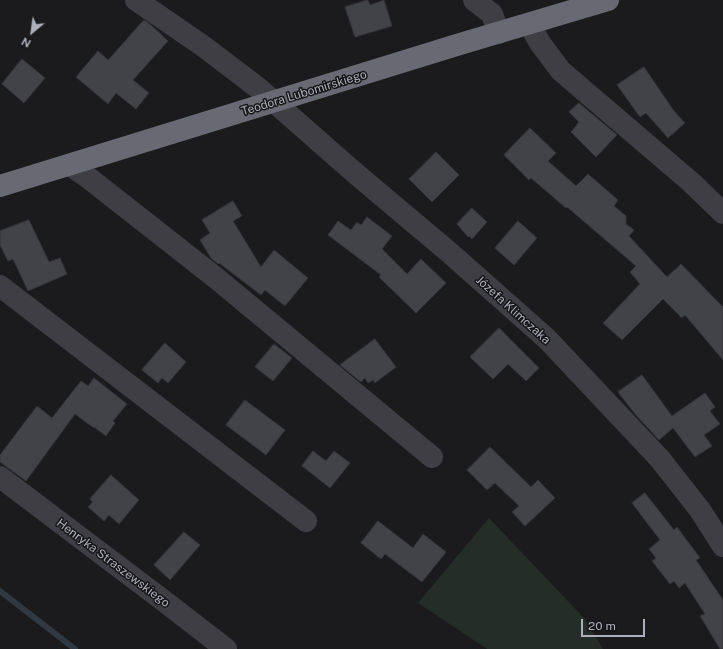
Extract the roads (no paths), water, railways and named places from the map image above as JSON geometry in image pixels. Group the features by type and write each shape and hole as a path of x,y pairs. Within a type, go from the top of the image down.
{"highway":[{"name":"Teodora Lubomirskiego","path":"0,186 608,0"}],"street":[{"name":"Józefa Klimczaka","path":"136,0 203,46 257,87 355,173 450,253 547,339 660,459 700,510 723,546"},
{"path":"474,0 492,14 499,33"},
{"path":"529,24 540,43 561,71 692,184 723,213"},
{"path":"70,165 110,194 216,278 432,457"},
{"path":"0,286 306,521"},
{"name":"Henryka Straszewskiego","path":"0,477 226,649"}],"waterway":[{"path":"0,591 75,649"}]}
